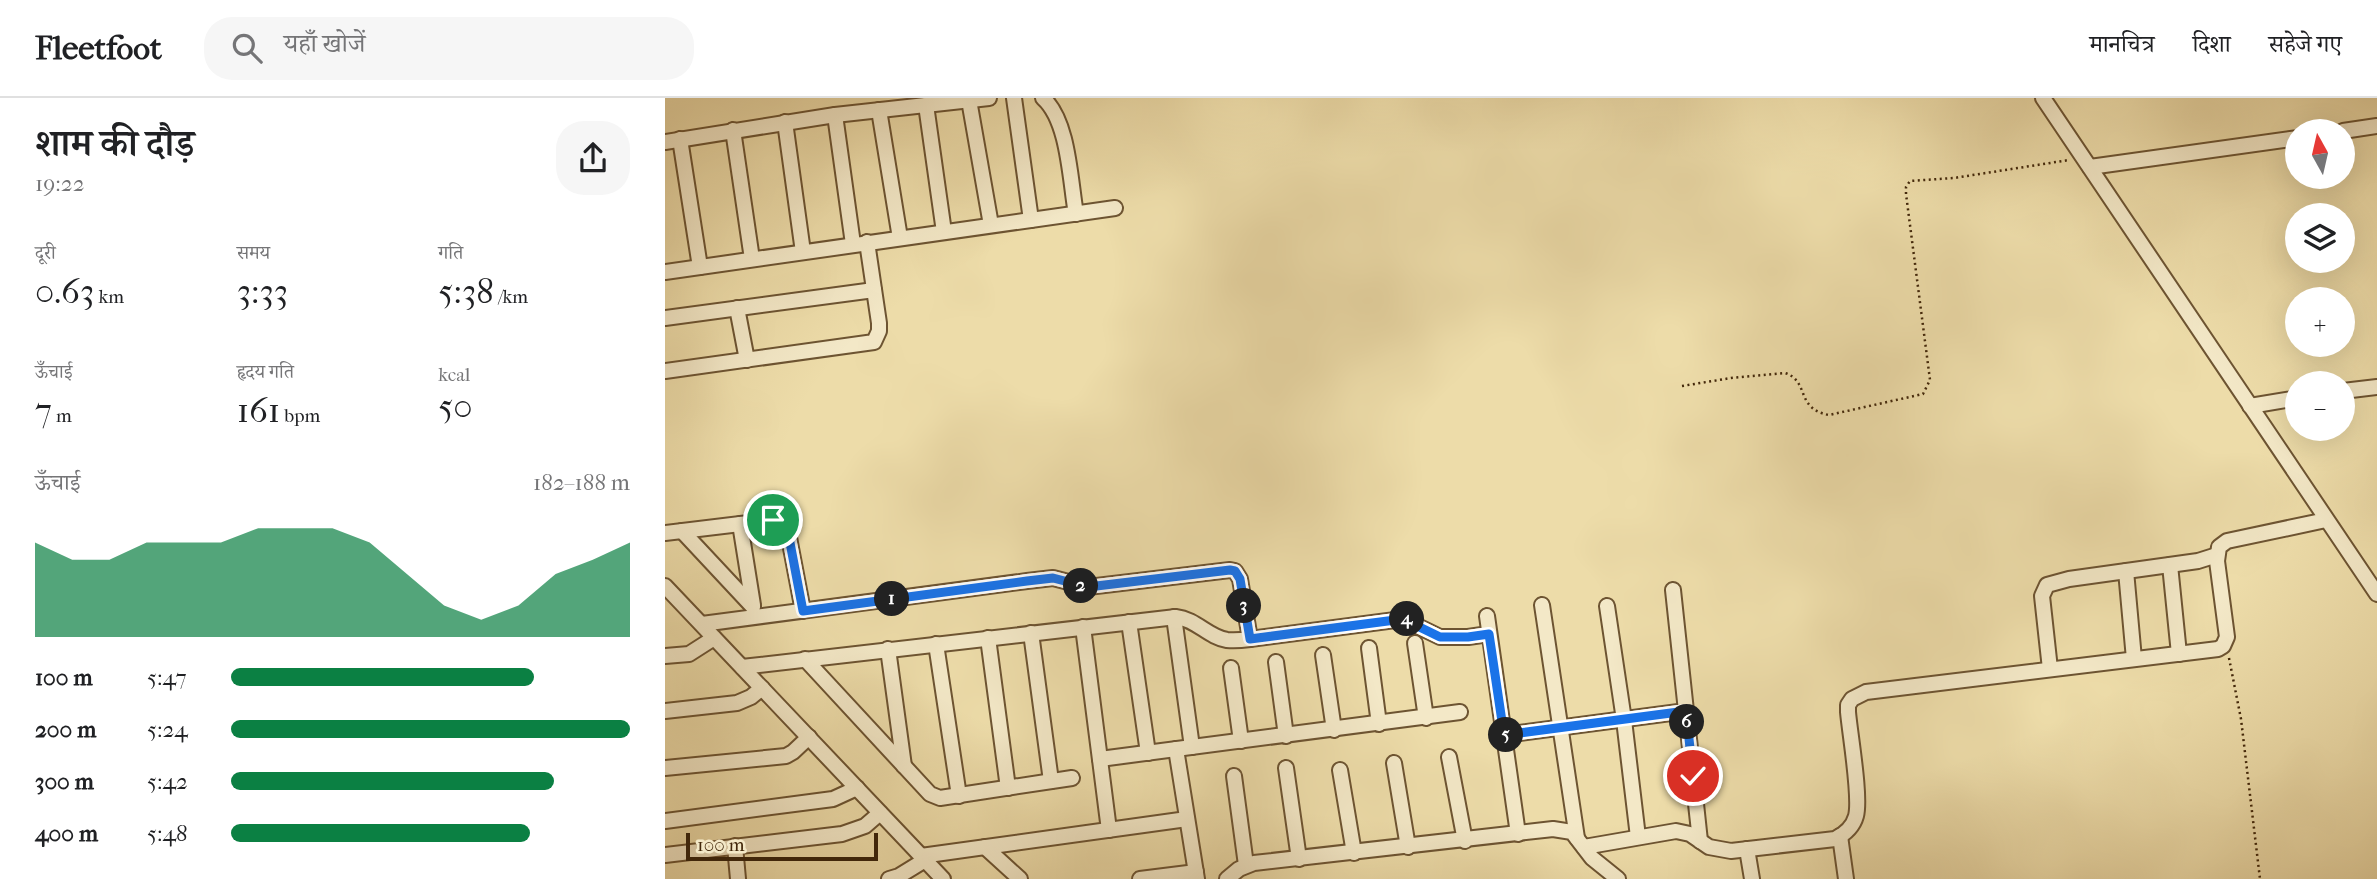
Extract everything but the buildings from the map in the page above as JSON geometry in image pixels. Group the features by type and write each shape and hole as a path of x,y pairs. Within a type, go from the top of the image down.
{"street":[{"path":"665,142 835,115 989,98"},
{"path":"1014,98 1031,220"},
{"path":"1043,98 1059,122 1076,214"},
{"path":"2043,98 2377,594"},
{"path":"969,100 991,225"},
{"path":"926,105 944,232"},
{"path":"879,110 900,238"},
{"path":"665,371 874,342 879,331 874,290 860,243 835,115"},
{"path":"785,122 803,252"},
{"path":"2355,130 2377,127"},
{"path":"733,130 752,259"},
{"path":"680,139 701,267"},
{"path":"2087,162 2285,139"},
{"path":"665,272 1115,208"},
{"path":"665,318 874,290"},
{"path":"737,308 747,360"},
{"path":"2355,390 2377,387"},
{"path":"2250,406 2285,400"},
{"path":"665,533 773,520 784,522 803,611"},
{"path":"1581,843 1676,831 1691,834 1719,850 1835,839 1852,825 1857,806 1848,712 1852,699 1866,692 2218,649 2226,640 2217,555 2220,547 2227,541 2326,520"},
{"path":"740,524 754,612"},
{"path":"682,531 754,612"},
{"path":"2050,669 2042,596 2047,585 2069,579 2197,561 2217,555"},
{"path":"2169,565 2179,654"},
{"path":"702,624 754,612 803,611 1053,578 1088,587 1230,570 1235,571 1240,579 1250,639"},
{"path":"2126,571 2134,660"},
{"path":"665,586 943,879"},
{"path":"1673,590 1700,841"},
{"path":"1542,605 1581,843"},
{"path":"1607,606 1625,720 1638,837"},
{"path":"1487,616 1518,834"},
{"path":"1174,617 1192,747"},
{"path":"742,667 1174,617 1192,621 1210,634 1225,640 1403,619 1440,637 1489,634"},
{"path":"1129,622 1148,753"},
{"path":"1083,627 1109,830"},
{"path":"1031,633 1051,781"},
{"path":"665,656 689,654 714,638"},
{"path":"988,638 1008,788"},
{"path":"1415,643 1426,718"},
{"path":"936,644 959,796"},
{"path":"1369,648 1379,724"},
{"path":"888,649 904,766"},
{"path":"1323,655 1334,730"},
{"path":"805,659 935,797 959,796 1072,778"},
{"path":"1276,662 1286,736"},
{"path":"1231,668 1241,741"},
{"path":"665,711 737,703 762,688"},
{"path":"1504,735 1686,711"},
{"path":"1100,759 1460,712"},
{"path":"665,768 786,756 809,737"},
{"path":"1140,879 1196,876 1176,750"},
{"path":"1449,757 1465,841"},
{"path":"1394,763 1408,847"},
{"path":"1286,768 1299,859"},
{"path":"1340,770 1355,853"},
{"path":"1234,776 1246,865"},
{"path":"665,821 833,800 857,788"},
{"path":"665,855 842,834 865,826 880,813"},
{"path":"889,879 899,876 923,858 1187,819"},
{"path":"1227,879 1246,865 1565,829 1572,832 1592,858 1618,879"},
{"path":"1840,836 1846,879"},
{"path":"735,846 738,879"},
{"path":"985,847 1020,879"},
{"path":"1747,849 1752,879"}],"path":[{"path":"1682,386 1785,373 1798,382 1808,405 1814,411 1829,415 1923,394 1930,380 1906,194 1907,184 1910,181 2087,162"},
{"path":"2226,640 2241,719 2260,879"}],"route":[{"path":"773,520 780,520 787,527 803,611 1053,578 1088,587 1230,570 1235,571 1240,579 1250,639 1403,619 1440,637 1489,634 1504,735 1686,711 1693,776"}]}
